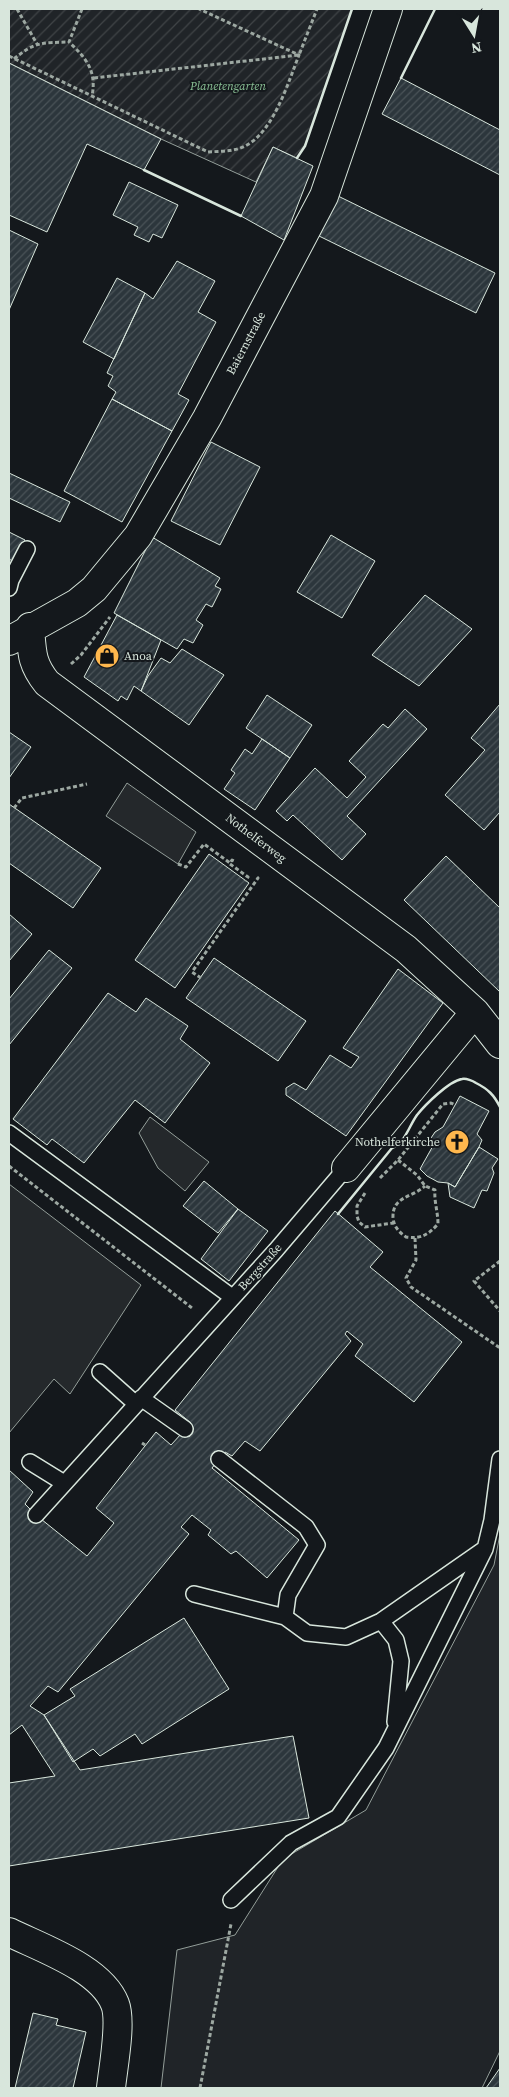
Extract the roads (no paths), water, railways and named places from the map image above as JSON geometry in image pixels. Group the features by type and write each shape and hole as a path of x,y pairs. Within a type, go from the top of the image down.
{"street":[{"name":"Baiernstraße","path":"16,630 55,616 77,603 94,589 138,536 197,434 324,196 388,9"},
{"name":"Nothelferweg","path":"16,630 36,670 47,683 406,949 475,1012 500,1044"},
{"name":"Bergstraße","path":"346,1168 475,1012"},
{"path":"9,1932 92,1974 104,1985 115,2005 117,2024 111,2088"}],"lane":[{"path":"9,588 11,580 27,549"},
{"path":"9,1132 232,1298"},
{"name":"Bergstraße","path":"36,1515 276,1250 346,1168"},
{"path":"100,1372 138,1401 185,1429"},
{"path":"219,1459 306,1526 317,1545 288,1595 285,1617"},
{"path":"231,1900 291,1843 338,1817 386,1748 496,1524 500,1459"},
{"path":"30,1462 64,1483"},
{"path":"194,1594 285,1617 307,1633 346,1637 381,1620 485,1549"},
{"path":"381,1620 396,1640 401,1661 394,1731"}],"place":[{"name":"Anoa","path":"107,656"},
{"name":"Nothelferkirche","path":"457,1142"}],"park label":[{"name":"Planetengarten","path":"228,86"}]}
